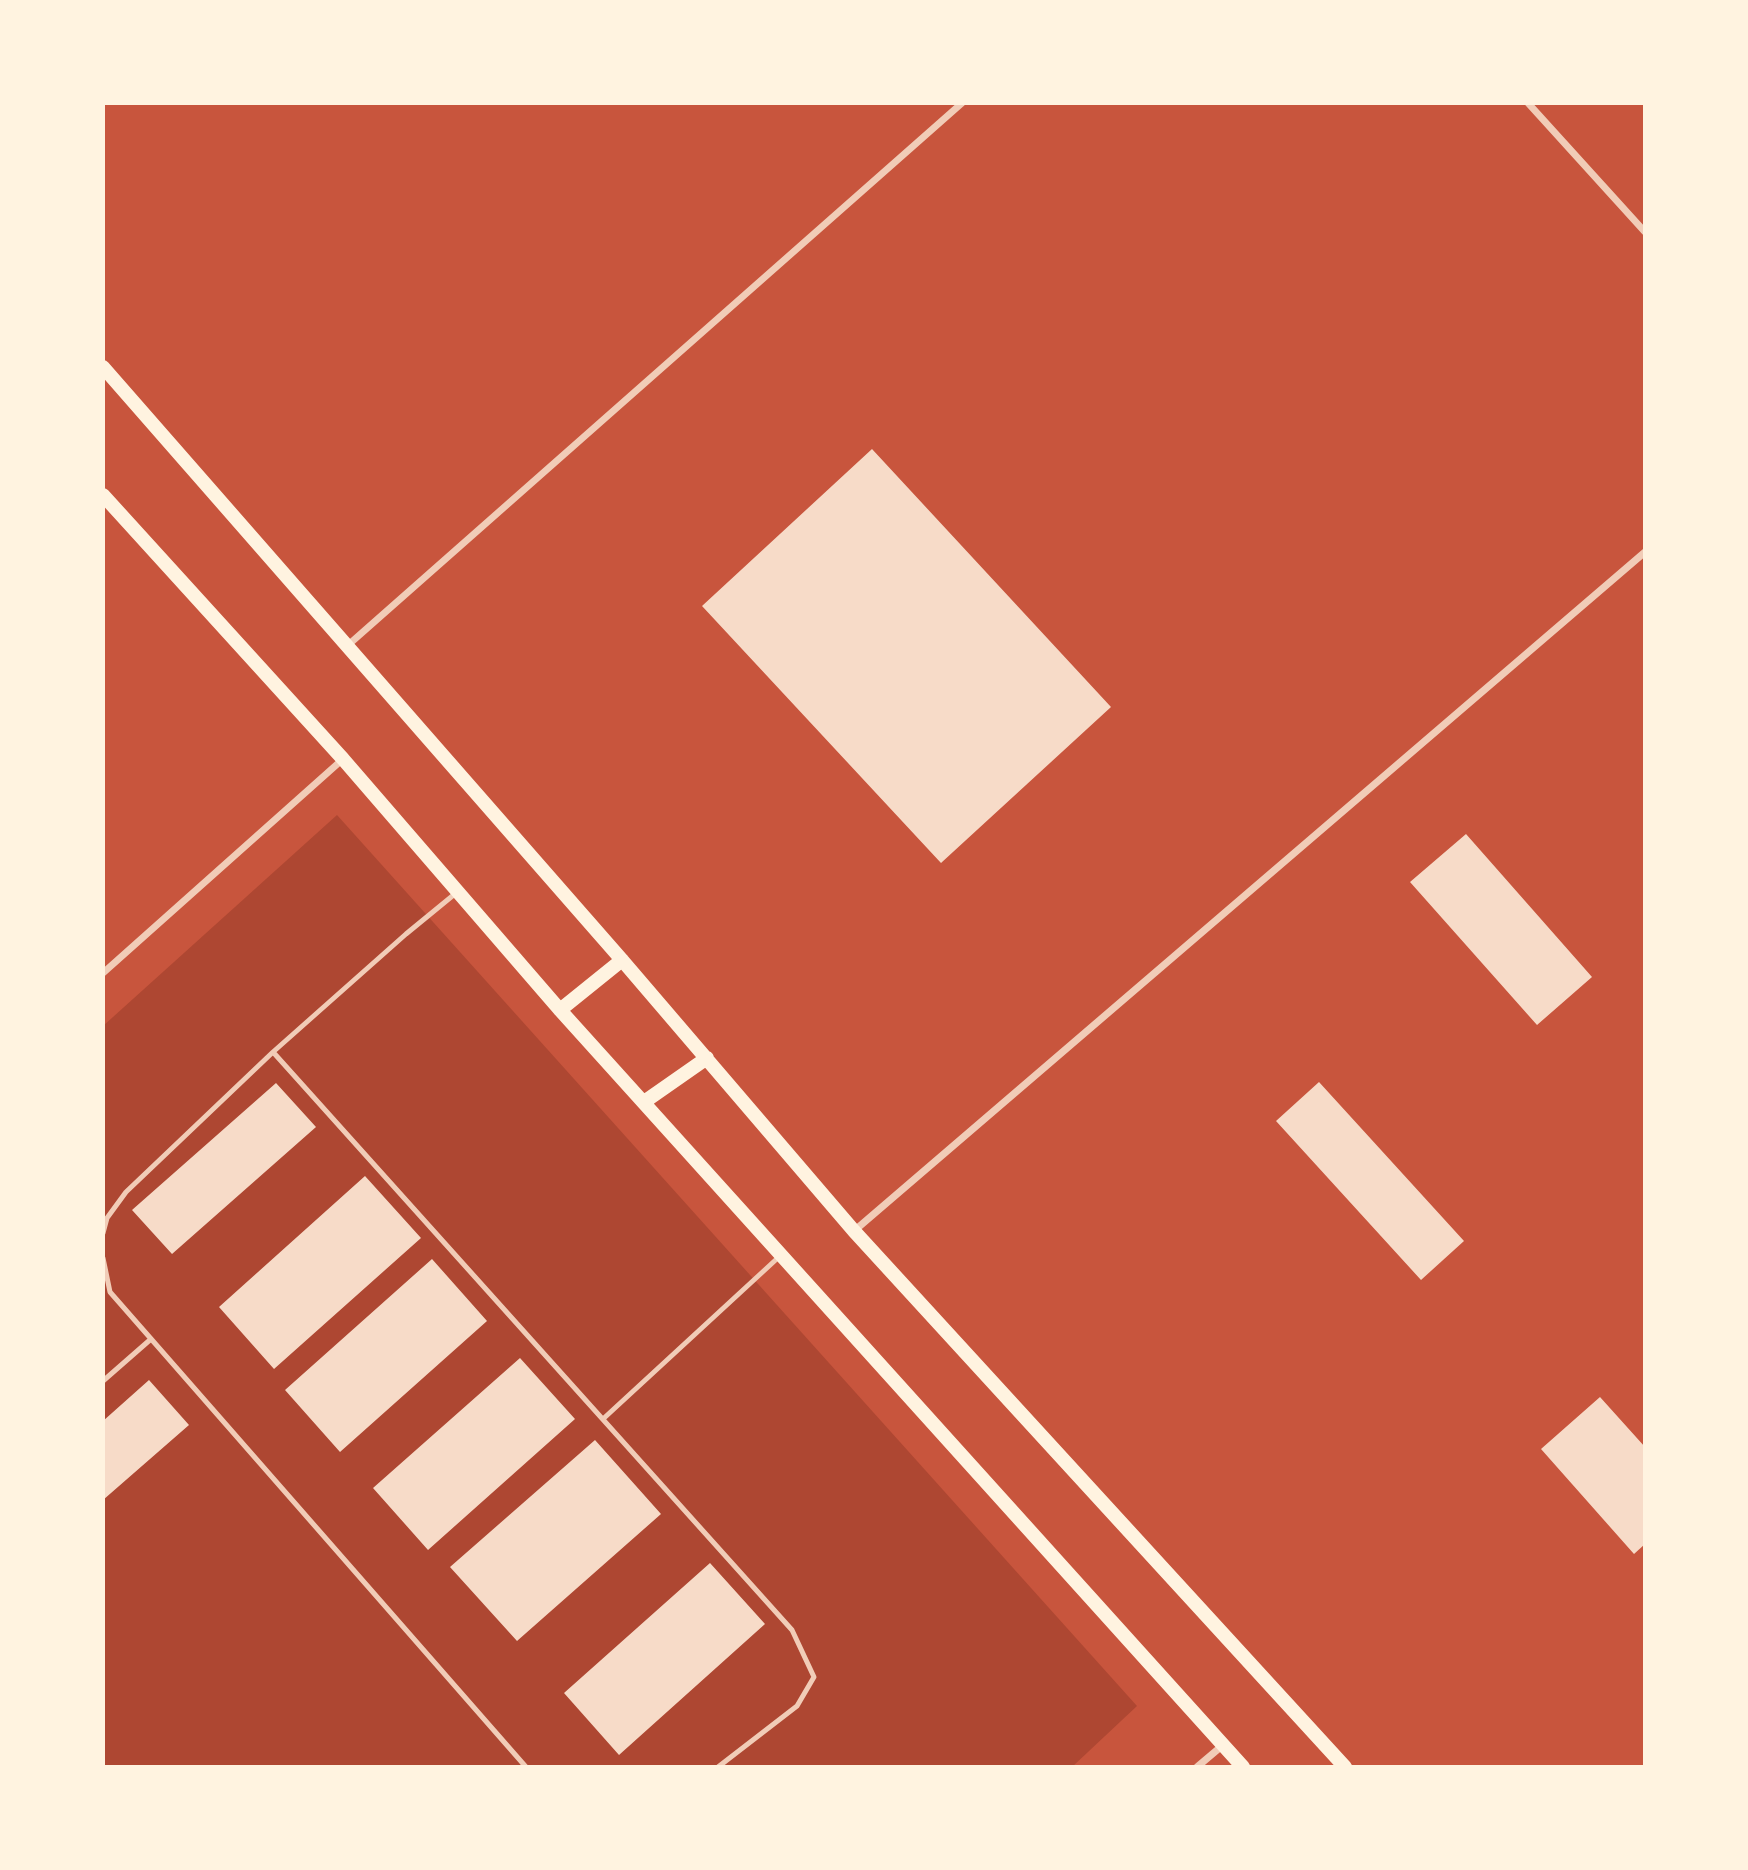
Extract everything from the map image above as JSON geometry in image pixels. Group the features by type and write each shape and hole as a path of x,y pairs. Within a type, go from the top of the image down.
{"main road":[{"path":"103,367 622,960 854,1231 1345,1767"},
{"path":"103,495 343,759 560,1010 1243,1767"},
{"path":"560,1010 622,960"},
{"path":"643,1102 707,1058"}],"street":[{"path":"346,647 962,103"},
{"path":"1528,103 1645,232"},
{"path":"854,1231 1645,552"},
{"path":"103,973 343,759"},
{"path":"1197,1767 1223,1745"}],"lane":[{"path":"103,1233 107,1218 126,1192 273,1052 458,891"},
{"path":"273,1052 792,1630 814,1677 797,1706 718,1767"},
{"path":"603,1419 782,1255"},
{"path":"103,1258 110,1292 526,1767"},
{"path":"103,1381 151,1339"}],"shaded area":[{"path":"337,815 1137,1706 1072,1767 103,1767 103,1026"}],"building":[{"path":"872,449 1111,707 941,863 702,606"},
{"path":"1466,834 1592,977 1537,1025 1410,882"},
{"path":"1319,1082 1464,1241 1421,1280 1276,1121"},
{"path":"276,1083 316,1127 172,1254 132,1210"},
{"path":"365,1176 421,1238 274,1369 219,1307"},
{"path":"432,1259 487,1321 340,1452 285,1390"},
{"path":"520,1358 575,1419 428,1550 373,1488"},
{"path":"149,1380 189,1425 103,1500 103,1421"},
{"path":"1600,1397 1645,1447 1645,1544 1634,1554 1541,1449"},
{"path":"595,1440 661,1514 517,1641 450,1567"},
{"path":"710,1563 765,1624 619,1755 564,1693"}]}
